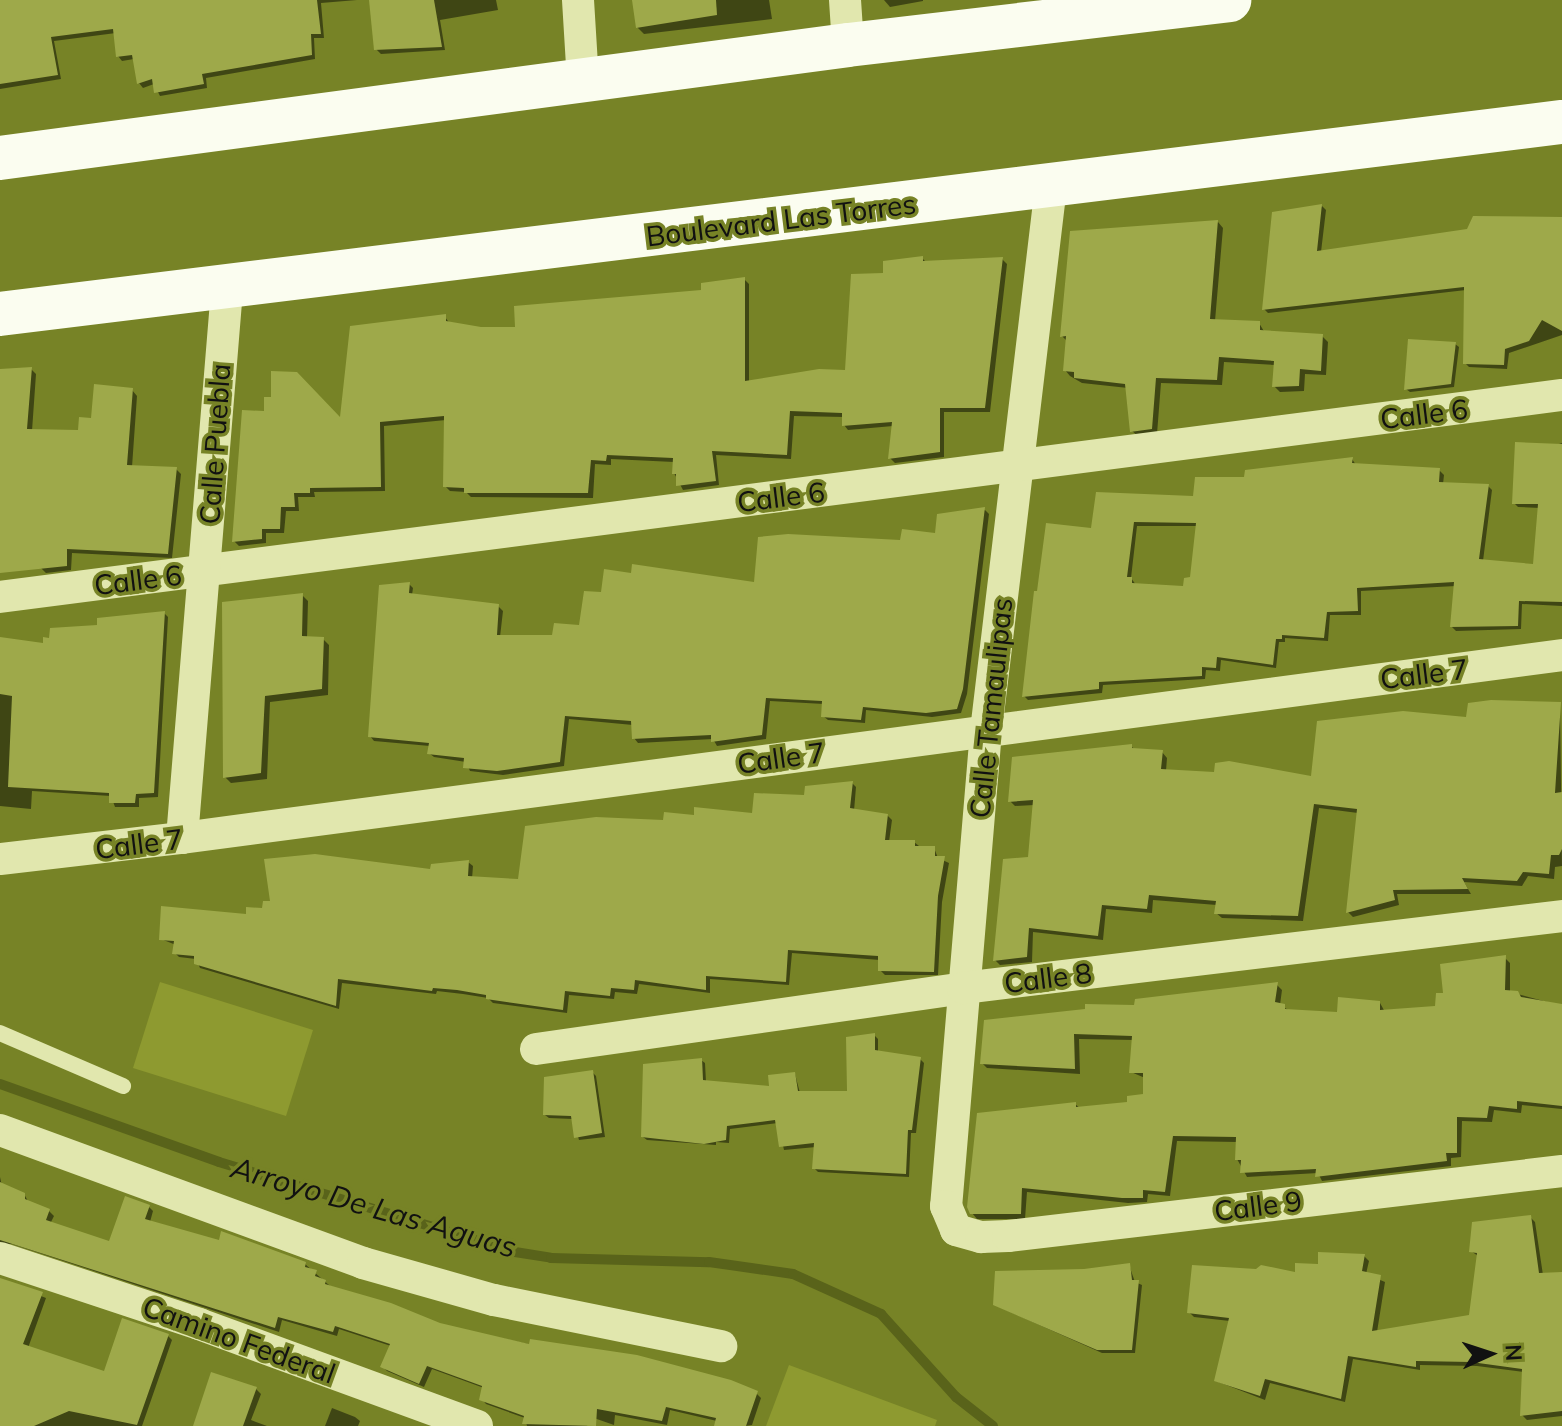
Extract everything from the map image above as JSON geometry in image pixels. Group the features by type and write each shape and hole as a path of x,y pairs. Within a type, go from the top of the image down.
{"main road":[{"path":"0,158 583,82 1106,7 1229,0"},
{"name":"Boulevard Las Torres","path":"0,314 227,289 1562,122"}],"street":[{"path":"578,0 583,82"},
{"path":"845,0 848,45"},
{"name":"Calle Tamaulipas","path":"956,1230 946,1206 986,731 1020,467 1051,186"},
{"name":"Calle Puebla","path":"182,838 227,289"},
{"name":"Calle 6","path":"0,597 1562,395"},
{"name":"Calle 7","path":"0,859 182,838 1562,655"},
{"name":"Calle 8","path":"536,1049 963,988 1562,916"},
{"path":"0,1130 363,1263 494,1300 721,1346"},
{"name":"Calle 9","path":"956,1230 981,1237 1008,1236 1562,1171"},
{"name":"Camino Federal","path":"0,1258 199,1324 477,1426"}],"lane":[{"path":"0,1033 123,1086"}],"green space":[{"path":"160,982 313,1030 286,1116 133,1068"},
{"path":"789,1365 937,1420 935,1426 766,1426"}],"building":[{"path":"0,0 317,0 321,34 311,34 312,55 202,74 204,84 154,93 152,79 137,84 132,55 116,57 113,29 51,37 58,75 0,84"},
{"path":"369,0 434,0 442,47 374,50"},
{"path":"632,0 716,0 717,15 636,28"},
{"path":"1322,204 1317,251 1467,229 1473,216 1562,217 1562,331 1542,320 1529,341 1505,349 1504,365 1463,364 1464,287 1262,310 1272,212"},
{"path":"1218,220 1210,319 1260,321 1260,330 1323,334 1321,371 1300,369 1299,386 1272,387 1274,361 1219,357 1217,380 1156,378 1152,429 1130,432 1125,384 1074,378 1074,372 1063,371 1066,336 1060,337 1070,231"},
{"path":"923,256 923,261 1003,257 985,408 940,408 940,452 888,459 892,422 842,426 842,413 790,411 787,455 712,451 716,481 676,486 676,474 672,474 673,458 607,455 606,461 591,460 588,493 464,493 464,488 443,487 444,416 380,422 381,487 310,488 310,493 294,493 295,507 281,507 280,529 262,529 262,539 232,542 242,410 264,411 264,397 271,397 271,371 297,372 340,417 350,326 446,314 446,321 481,327 515,327 514,306 701,290 701,283 745,277 745,381 819,369 845,370 851,274 883,273 883,261"},
{"path":"1408,339 1456,342 1451,384 1404,390"},
{"path":"32,367 27,429 78,430 79,417 91,418 94,384 133,388 127,465 177,467 168,554 67,549 67,566 0,573 0,369"},
{"path":"1515,442 1562,444 1562,602 1519,601 1518,626 1450,627 1454,582 1357,588 1358,611 1327,612 1324,638 1282,635 1282,639 1276,639 1273,665 1217,657 1216,668 1202,667 1202,676 1099,682 1099,689 1022,697 1034,591 1037,591 1046,523 1091,528 1096,492 1193,496 1195,477 1244,477 1245,470 1353,457 1352,463 1440,468 1439,482 1489,484 1479,559 1533,564 1538,504 1512,504","holes":["1134,522 1196,523 1190,577 1184,578 1183,586 1132,583 1132,577 1127,577"]},
{"path":"985,507 963,689 957,709 926,713 863,707 861,720 821,717 822,701 766,698 762,735 711,742 711,735 632,739 631,721 565,716 560,762 497,771 463,768 464,758 427,754 429,743 368,737 379,585 410,582 409,593 499,604 497,635 552,635 554,623 579,625 584,591 601,592 604,569 631,573 632,564 754,582 758,537 788,534 900,540 902,529 935,533 937,514"},
{"path":"303,593 302,636 324,637 322,689 265,696 261,773 223,778 222,602"},
{"path":"165,611 154,793 136,794 135,803 109,803 109,793 8,787 12,696 0,694 0,637 43,643 43,637 49,638 50,628 97,625 97,618"},
{"path":"1491,700 1561,702 1555,793 1562,792 1562,849 1559,855 1551,855 1549,874 1523,872 1517,881 1462,878 1468,889 1393,890 1395,900 1346,913 1357,809 1314,804 1298,916 1214,914 1216,901 1149,895 1147,909 1102,905 1098,936 1029,928 1027,957 993,961 1003,859 1028,857 1033,800 1008,802 1012,757 1132,744 1132,748 1163,750 1161,769 1214,772 1215,763 1229,761 1311,776 1317,721 1403,711 1466,717 1468,703"},
{"path":"853,781 850,808 888,814 885,840 915,840 915,846 935,846 935,856 945,856 938,896 934,972 878,971 878,956 788,950 786,982 706,976 706,990 635,980 634,990 611,988 610,996 565,991 563,1010 486,999 486,995 457,990 433,988 432,991 338,979 336,1006 194,964 194,956 172,954 174,941 159,940 161,906 246,914 246,907 262,908 263,901 270,901 264,859 315,854 430,869 431,864 469,860 468,876 518,879 525,826 596,817 663,820 664,812 694,815 694,807 752,813 754,793 804,795 805,786"},
{"path":"1506,955 1505,990 1518,991 1521,997 1562,1004 1562,1106 1517,1101 1517,1109 1489,1106 1487,1118 1457,1117 1457,1153 1446,1153 1447,1161 1315,1177 1316,1169 1240,1173 1241,1160 1235,1160 1236,1137 1173,1136 1165,1192 1143,1190 1143,1198 1122,1198 1022,1188 1021,1214 970,1214 967,1207 977,1113 1076,1102 1076,1107 1127,1102 1127,1096 1143,1094 1143,1073 1129,1073 1132,1036 1074,1034 1075,1069 980,1064 984,1020 1085,1009 1085,1004 1134,1005 1135,999 1278,982 1275,1002 1285,1004 1285,1009 1337,1012 1338,997 1380,1001 1380,1010 1435,1006 1436,993 1443,993 1440,964"},
{"path":"875,1033 875,1050 921,1057 912,1130 908,1130 906,1174 812,1169 814,1143 779,1147 775,1120 727,1126 726,1140 704,1144 641,1137 643,1064 702,1058 703,1080 769,1086 768,1075 795,1072 798,1091 847,1091 846,1037"},
{"path":"593,1070 602,1133 574,1138 571,1116 543,1115 544,1077"},
{"path":"0,1182 25,1193 25,1199 50,1209 46,1220 109,1241 125,1196 150,1205 145,1219 219,1240 221,1231 306,1262 305,1267 317,1270 315,1276 326,1280 325,1284 391,1303 440,1323 529,1344 530,1339 637,1355 731,1380 758,1391 746,1426 714,1426 716,1418 666,1407 662,1421 597,1409 596,1426 522,1424 524,1416 479,1400 482,1386 427,1366 419,1384 380,1367 390,1344 335,1326 333,1332 278,1317 275,1328 0,1240"},
{"path":"1531,1215 1539,1273 1562,1272 1562,1411 1520,1416 1522,1369 1471,1362 1416,1361 1416,1367 1348,1356 1341,1399 1265,1379 1260,1396 1214,1381 1229,1318 1187,1313 1192,1265 1256,1269 1261,1265 1295,1272 1295,1263 1318,1264 1318,1252 1365,1254 1362,1271 1381,1275 1372,1331 1469,1315 1477,1253 1469,1252 1472,1222"},
{"path":"1130,1263 1132,1280 1139,1280 1132,1350 1097,1350 993,1305 995,1271 1084,1269"},
{"path":"0,1278 43,1292 23,1344 104,1371 122,1318 169,1334 137,1425 69,1411 34,1426 0,1426"},
{"path":"211,1372 257,1387 243,1426 193,1426"}],"waterway":[{"name":"Arroyo De Las Aguas","path":"0,1084 219,1162 515,1252 551,1258 709,1262 793,1274 881,1314 956,1397 993,1426"}]}
